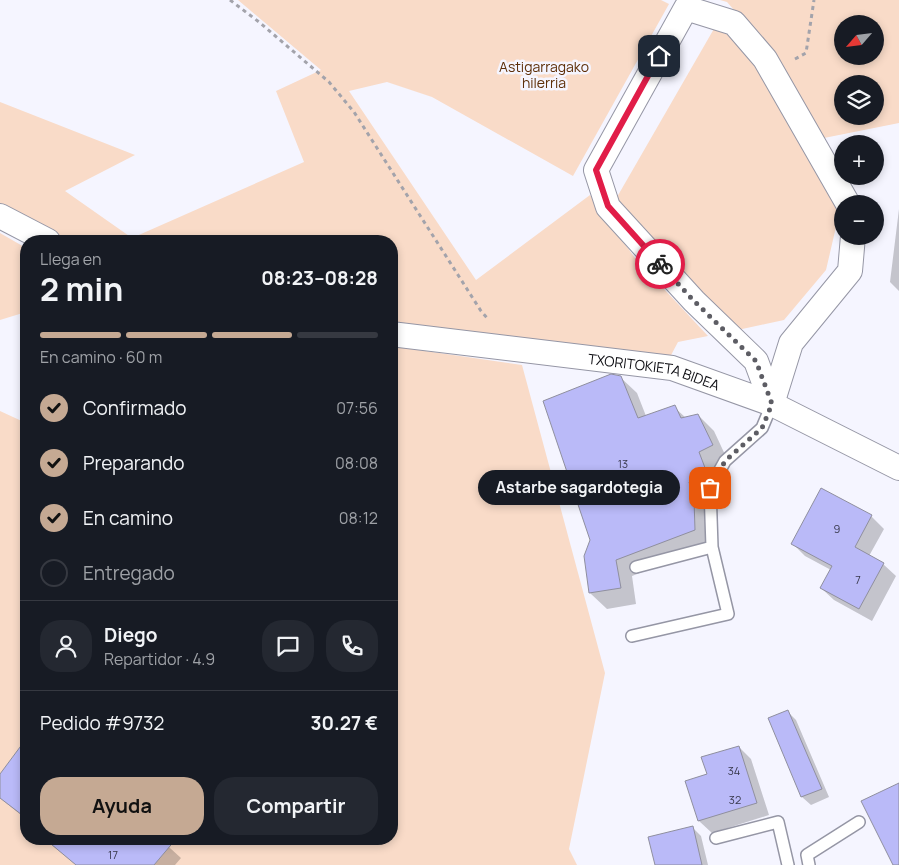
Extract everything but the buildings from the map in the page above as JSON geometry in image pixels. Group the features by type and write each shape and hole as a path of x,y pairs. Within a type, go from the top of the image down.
{"street":[{"path":"772,404 756,361 694,301 608,206 596,170 686,8 734,23 765,59 843,195"},
{"path":"0,216 36,235"},
{"path":"772,404 791,343 850,271 852,245"},
{"name":"TXORITOKIETA BIDEA","path":"398,335 672,368 772,404 899,468"}],"lane":[{"path":"632,636 728,614 712,547 710,488 725,461 762,428 772,404"},
{"path":"636,568 712,547"},
{"path":"716,838 778,822 788,865"},
{"path":"809,865 807,856 860,822"}],"path":[{"path":"230,0 259,22 329,82 354,112 481,311 512,349"},
{"path":"771,69 806,53 814,0"}],"green space":[{"name":"Astigarragako hilerria","path":"238,0 661,0 669,4 573,176 432,97 387,82 349,91 476,280 590,195 635,258 708,336 678,342 669,359 398,326 398,235 139,235 304,162 276,91 321,70"},
{"path":"720,0 899,0 899,123 819,139 777,59 727,2"},
{"path":"715,27 741,42 761,66 834,205 834,236 826,270 784,320 733,331 613,204"},
{"path":"0,102 135,155 65,191 128,235 52,235 0,206"},
{"path":"0,233 20,245 20,314 0,320"},
{"path":"398,347 522,365 605,673 569,849 577,865 0,865 0,411 20,420 20,845 398,845"}],"way so far":[{"path":"660,264 694,301 756,361 772,404 762,428 725,461 710,488"}],"place":[{"name":"Astarbe sagardotegia","path":"710,488"}],"route":[{"path":"659,56 596,170 608,206 660,264"}]}
